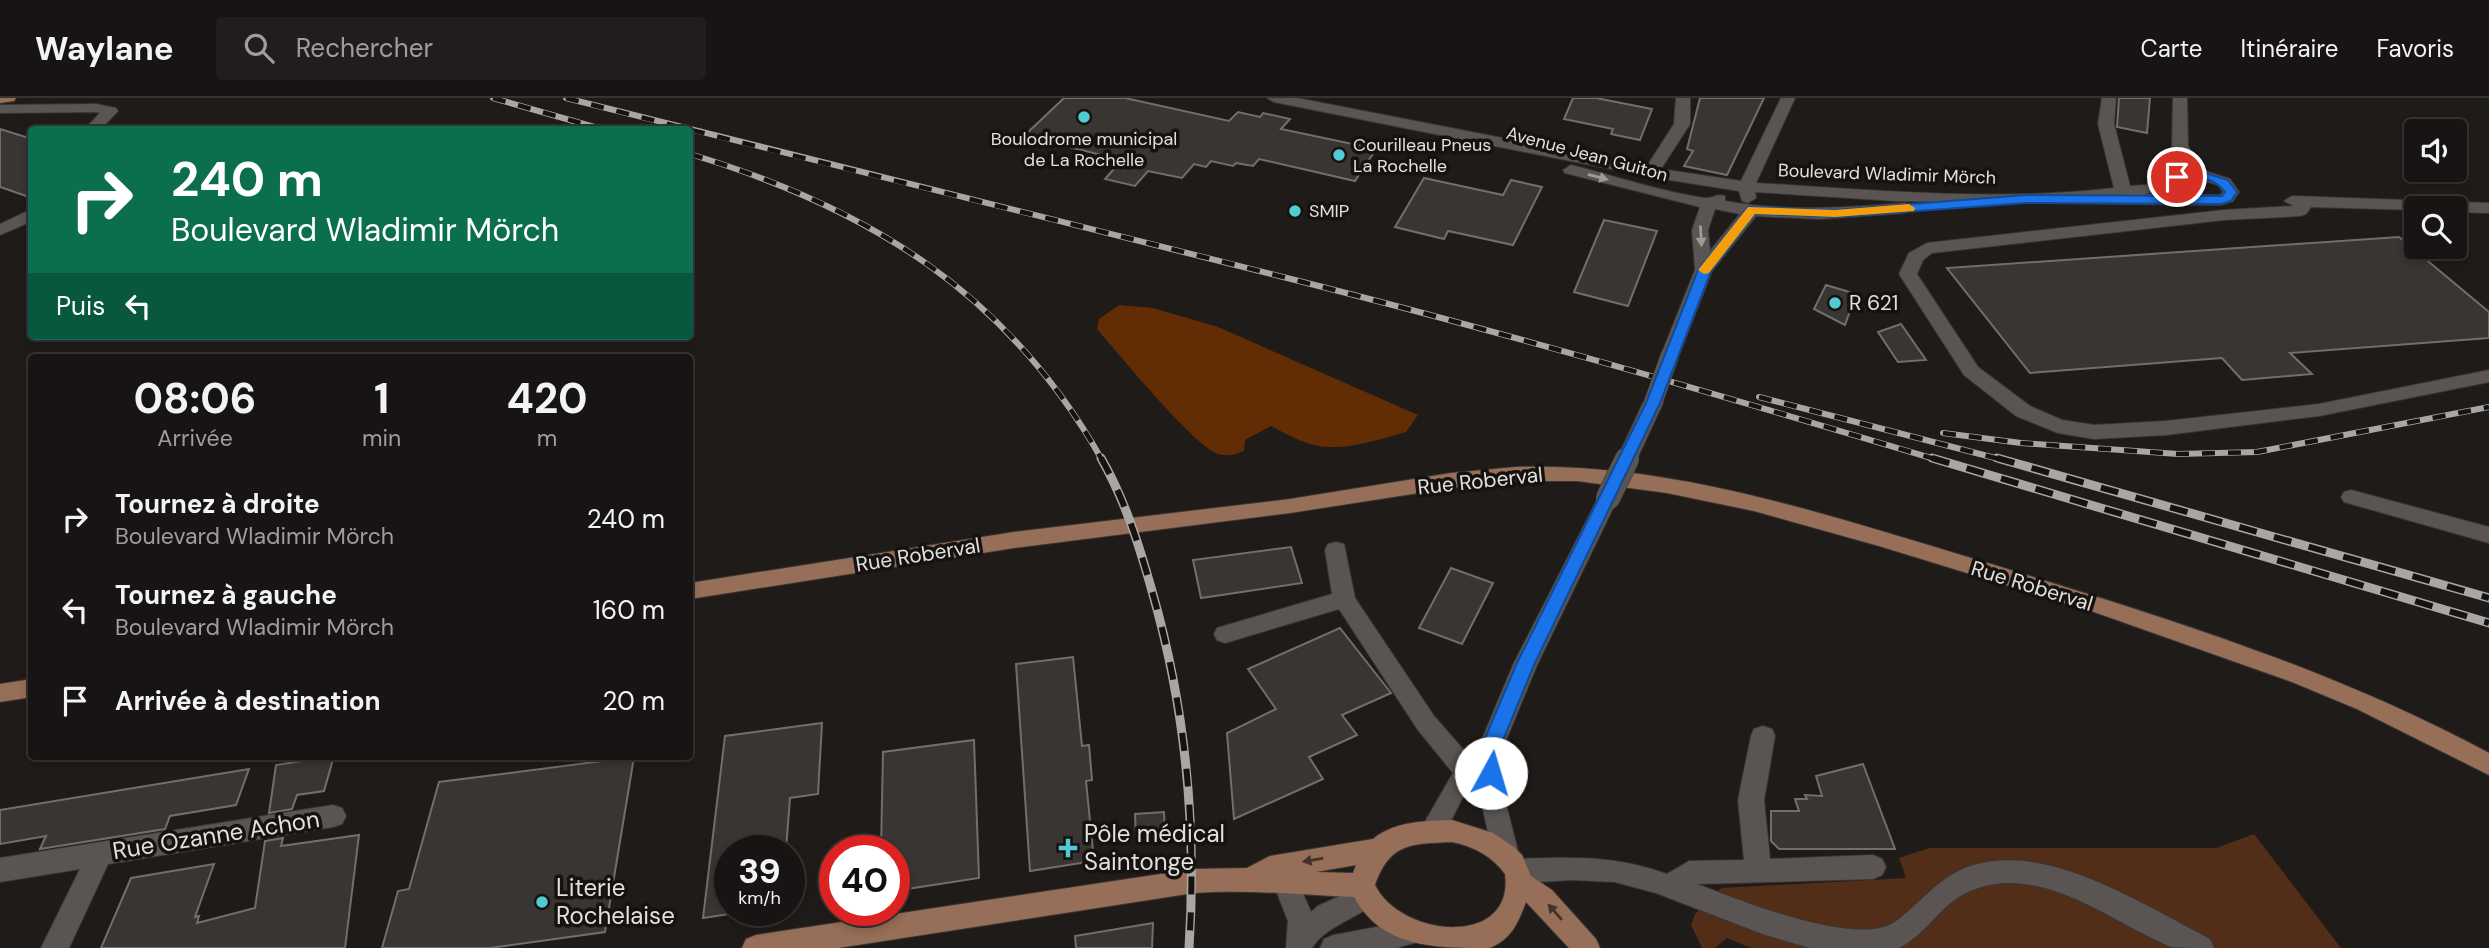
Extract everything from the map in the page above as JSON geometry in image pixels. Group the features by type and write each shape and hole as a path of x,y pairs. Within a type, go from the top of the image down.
{"main road":[{"path":"0,99 9,98"},
{"name":"Rue Roberval","path":"693,591 979,545 1348,499 1500,475 1577,475 1694,489 1878,538 2156,624 2291,672 2446,739 2489,765"},
{"path":"0,693 28,689"},
{"name":"Rue Roberval","path":"2446,739 2489,747"},
{"path":"1514,869 1509,916 1497,930 1491,943 1450,945 1408,933 1383,916 1364,890 1367,865 1376,850 1389,840 1432,832 1468,832 1514,869 1586,948"},
{"path":"1253,878 1270,868 1376,850"},
{"path":"756,948 1194,881 1253,878 1265,882 1364,890"}],"street":[{"name":"Avenue Jean Guiton","path":"1274,98 1651,172 1749,198"},
{"path":"1651,172 1682,124 1683,98"},
{"path":"1432,832 1455,786 1490,750 1525,665 1653,403 1704,270 1749,198 1788,98"},
{"path":"2109,98 2107,132 2124,194"},
{"path":"2180,98 2178,133 2181,151 2195,172 2216,178 2229,187 2230,195 2221,200"},
{"path":"0,109 96,108 111,111 94,126"},
{"name":"Avenue Jean Guiton","path":"1415,127 1658,193 1717,200 1749,198"},
{"name":"Boulevard Wladimir Mörch","path":"2071,198 2124,194 2149,189 2186,173 2195,172"},
{"name":"Boulevard Wladimir Mörch","path":"1749,198 1801,203 1836,194 2305,202"},
{"name":"Boulevard Wladimir Mörch","path":"1749,198 1835,214 2026,199"},
{"path":"1704,270 1699,231 1701,219 1717,200"},
{"path":"2489,208 2305,202 2300,211 2224,215 1927,248 1915,257 1908,274 1971,371 2023,411 2058,426 2094,432 2166,428 2319,410 2489,376"},
{"path":"0,230 28,216"},
{"path":"2351,497 2489,535"},
{"path":"1336,550 1344,599 1426,723 1468,773"},
{"path":"1225,634 1344,599"},
{"path":"1758,871 1751,800 1763,736"},
{"path":"1490,750 1492,796 1514,869 1598,869 1626,873 1764,923 1852,944 1888,943 1911,930 1940,897 1959,883 1986,874 2019,873 2058,880 2200,948"},
{"name":"Rue Ozanne Achon","path":"0,870 332,816"},
{"name":"Rue Ozanne Achon","path":"55,948 100,854"},
{"path":"1669,887 1689,873 1873,867"},
{"path":"1286,883 1301,921 1299,943"},
{"path":"1299,943 1327,915 1364,890"},
{"path":"1334,948 1408,933"}],"shaded area":[{"path":"1119,305 1153,308 1218,327 1418,415 1406,432 1358,445 1314,445 1271,426 1245,440 1244,451 1228,455 1218,454 1206,447 1174,417 1097,329 1099,319"},
{"path":"2254,834 2341,948 1751,948 1727,938 1715,948 1702,948 1691,925 1695,914 1721,888 1906,878 1899,858 1929,848 2216,848"}],"building":[{"path":"1064,98 1125,98 1229,121 1238,112 1260,117 1263,113 1290,119 1281,129 1376,149 1355,181 1259,159 1253,166 1236,163 1233,166 1211,161 1206,167 1194,164 1182,178 1148,171 1135,186 1105,179 1122,160 1024,136"},
{"path":"1573,98 1596,98 1652,109 1640,140 1611,134 1613,129 1564,119"},
{"path":"1700,98 1764,98 1727,175 1684,166 1693,151 1687,149"},
{"path":"2119,98 2150,98 2147,133 2117,127"},
{"path":"0,129 28,138 28,197 0,187"},
{"path":"1424,178 1503,195 1511,180 1542,187 1513,245 1448,231 1444,239 1395,227"},
{"path":"1604,220 1657,231 1628,306 1574,292"},
{"path":"2399,237 2404,241 2404,259 2425,259 2489,312 2489,338 2290,353 2312,374 2242,380 2222,358 2030,373 1947,268"},
{"name":"R 621","path":"1826,285 1856,294 1845,325 1814,309"},
{"path":"1901,324 1926,360 1898,362 1878,332"},
{"path":"1291,547 1302,583 1201,598 1193,560"},
{"path":"1451,568 1493,583 1462,644 1419,628"},
{"path":"1340,628 1391,693 1342,715 1357,735 1309,757 1323,779 1234,819 1227,733 1276,709 1248,669"},
{"path":"1073,657 1082,746 1089,745 1092,780 1086,781 1094,861 1030,871 1016,664"},
{"path":"822,723 818,794 790,798 787,835 714,835 714,916 703,918 725,736"},
{"path":"974,740 979,878 910,889 910,835 881,835 883,752"},
{"path":"308,760 333,760 324,791 297,795 292,809 269,813 276,765"},
{"path":"611,760 634,760 605,932 490,948 382,948 398,891 409,889 439,782"},
{"path":"1863,764 1895,849 1779,849 1771,841 1771,811 1799,811 1795,799 1807,799 1805,795 1822,796 1816,776"},
{"path":"249,769 236,805 170,816 165,829 40,849 46,836 0,844 0,810"},
{"path":"1164,812 1165,835 1136,838 1135,814"},
{"path":"359,835 345,948 101,948 131,878 214,864 195,917 199,916 197,923 255,908 265,841 283,838 281,846"},
{"path":"1153,923 1152,948 1076,948 1075,936"}],"railway":[{"path":"493,98 591,126"},
{"path":"566,98 677,126"},
{"path":"693,130 1460,323 1938,460"},
{"path":"693,155 817,201 874,231 928,265 978,304 1023,349 1065,401 1102,460"},
{"path":"1759,397 2003,460"},
{"path":"1943,433 2021,443 2178,454 2257,452 2489,407"},
{"path":"1932,458 2489,623"},
{"path":"1997,458 2489,598"},
{"path":"1102,460 1124,506 1136,540 1164,635 1173,679 1181,724 1190,813 1189,948"}],"slow traffic":[{"path":"1704,270 1752,210 1835,214 1909,208"}],"place":[{"name":"Boulodrome municipal de La Rochelle","path":"1084,117"},
{"name":"Courilleau Pneus La Rochelle","path":"1339,155"},
{"name":"SMIP","path":"1295,211"},
{"name":"R 621","path":"1835,303"},
{"name":"Pôle médical Saintonge","path":"1068,848"},
{"name":"Literie Rochelaise","path":"542,902"}],"route":[{"path":"1491,773 1490,750 1525,665 1653,403 1704,270 1752,210 1835,214 2026,199 2221,200 2227,198 2231,192 2229,187 2216,178 2192,172 2177,177"}]}
